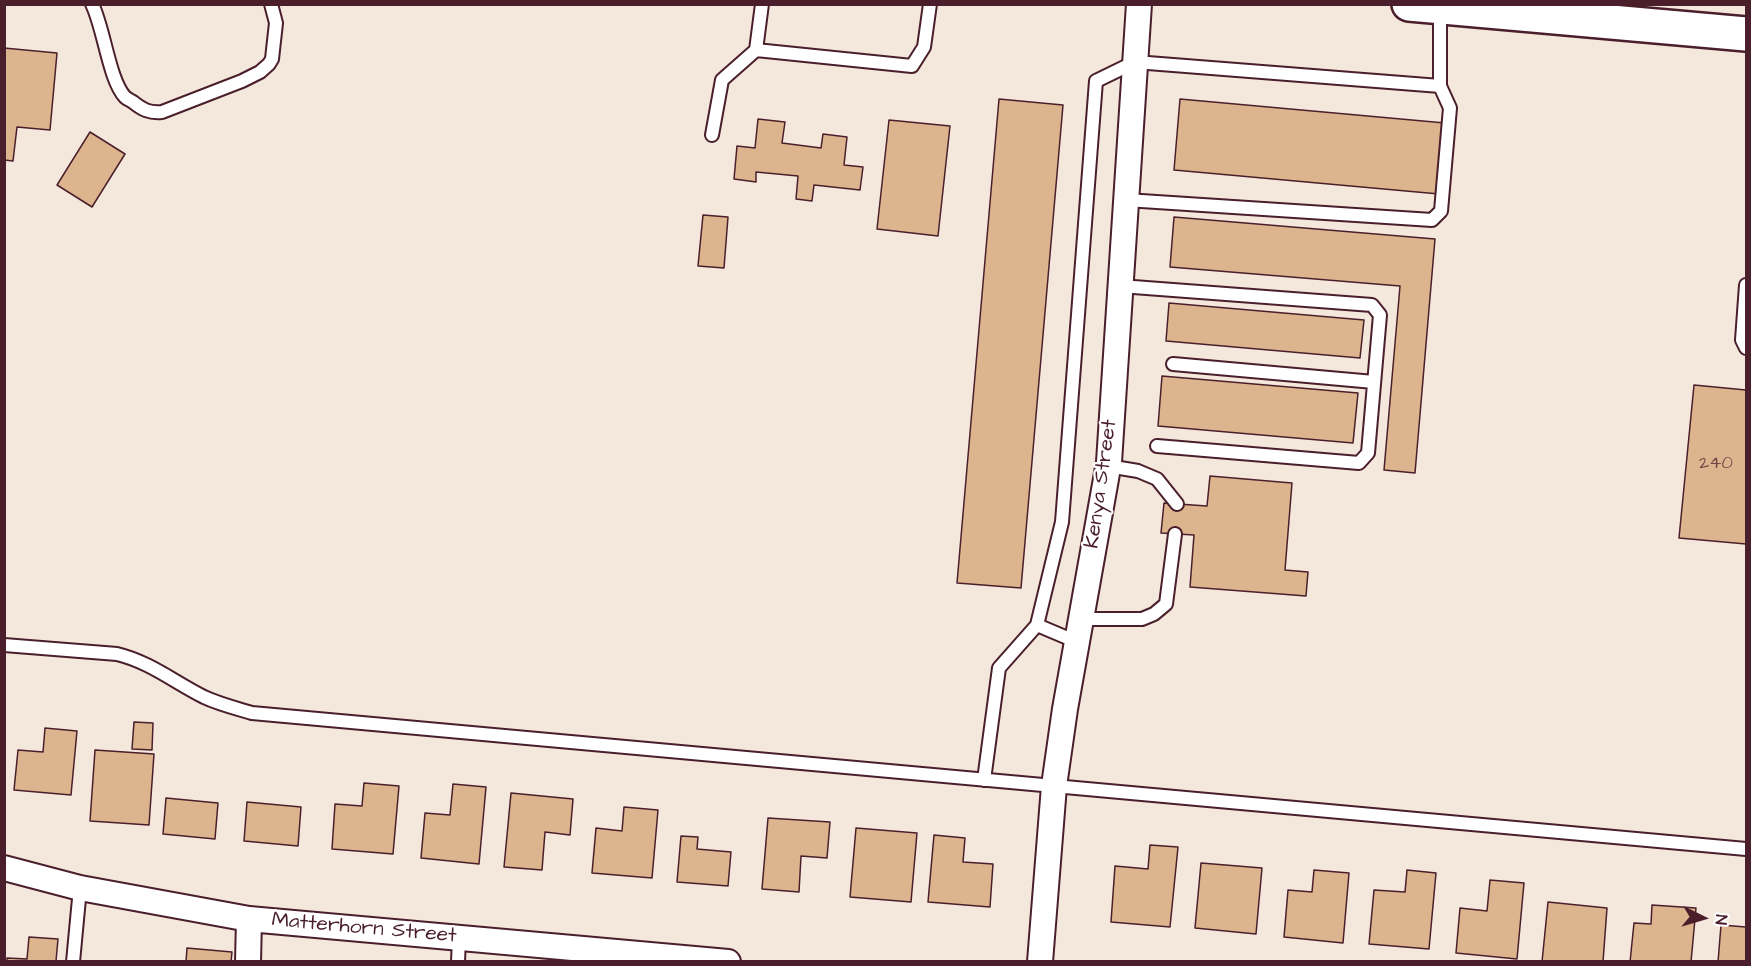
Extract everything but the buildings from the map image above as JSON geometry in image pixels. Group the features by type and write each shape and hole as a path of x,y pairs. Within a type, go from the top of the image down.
{"main road":[{"path":"1424,6 1746,34"}],"street":[{"name":"Kenya Street","path":"1040,962 1054,786 1065,709 1108,466 1140,4"},
{"name":"Matterhorn Street","path":"4,868 80,888 249,919 458,950 728,962"},
{"path":"248,962 249,919"}],"lane":[{"path":"92,4 98,17 115,78 125,97 142,109 154,113 242,81 260,72 269,64 272,59 276,23 271,4"},
{"path":"712,135 722,80 756,50 762,4"},
{"path":"756,50 912,66 924,47 930,4"},
{"path":"1126,200 1432,219 1441,212 1450,108 1440,86 1424,6"},
{"path":"984,780 999,668 1037,625 1062,522 1095,81 1135,62 1440,86"},
{"path":"1746,285 1742,340 1746,348"},
{"path":"1120,286 1372,305 1380,315 1368,453 1359,463 1157,446"},
{"path":"1173,364 1374,382"},
{"path":"1108,466 1138,471 1157,479 1177,504"},
{"path":"1037,625 1079,631 1142,619 1154,614 1166,604 1175,534"},
{"path":"4,645 117,654 134,658 202,696 252,713 1746,849"},
{"path":"73,962 80,888"}]}
